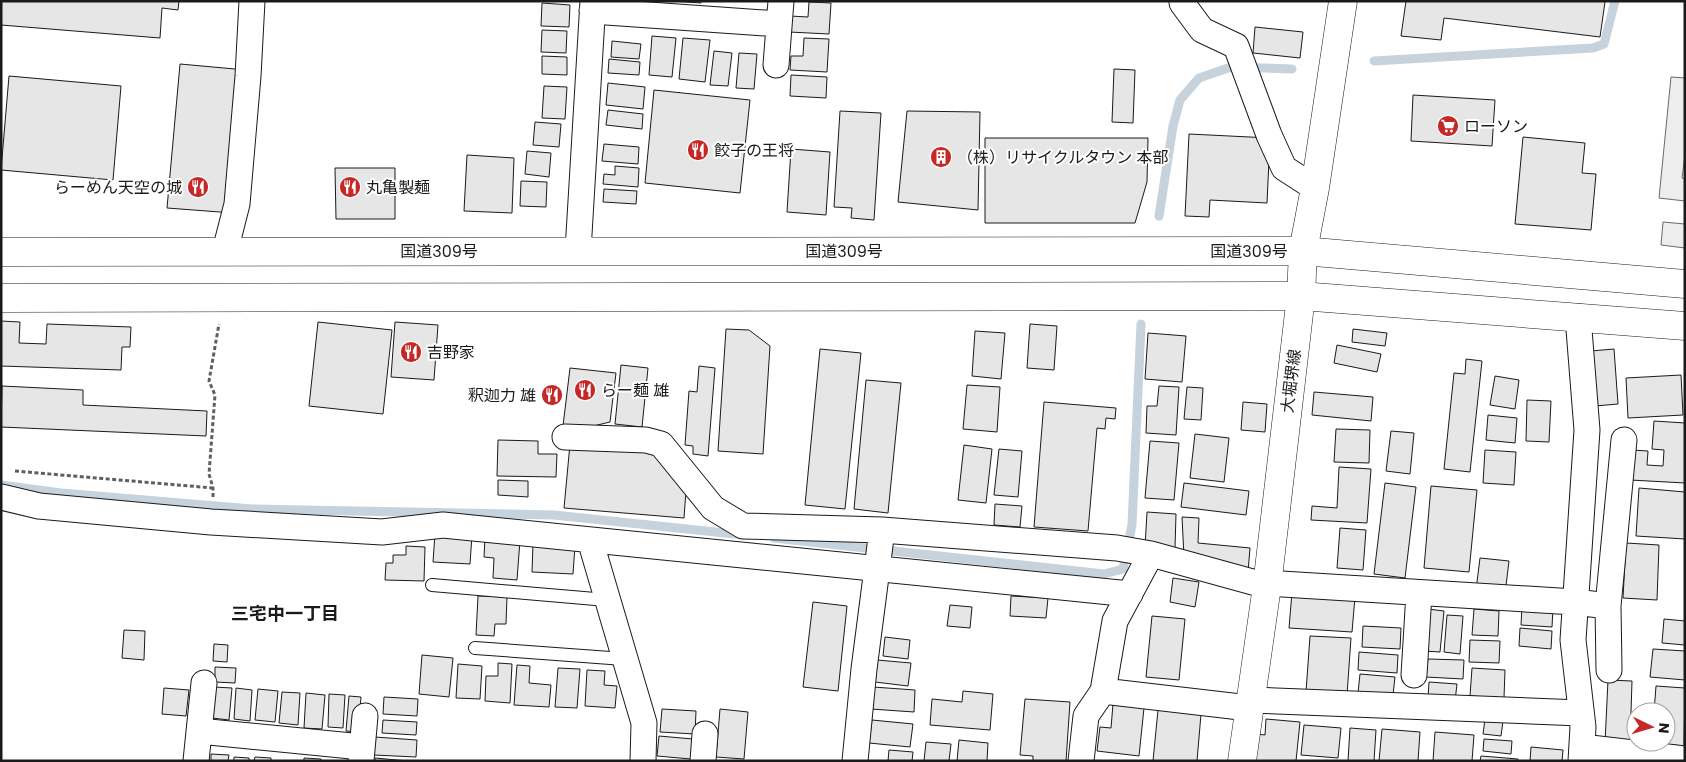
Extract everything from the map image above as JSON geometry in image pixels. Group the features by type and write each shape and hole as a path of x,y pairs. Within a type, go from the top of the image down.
{"main road":[{"name":"大堀堺線","path":"1242,761 1267,584 1301,296 1304,251 1343,1"},
{"name":"国道309号","path":"1,252 1304,251 1685,284"},
{"path":"1,298 1301,296 1685,326"}],"street":[{"path":"225,251 237,204 248,76 252,1"},
{"path":"1182,1 1202,30 1236,46 1284,168 1315,188"},
{"path":"578,251 593,6 780,13 776,65"},
{"path":"1578,317 1587,430 1573,640 1583,727 1582,754 1685,759"},
{"path":"565,437 646,440 661,444 713,508 743,526 882,531 1117,548 1148,553 1267,584 1575,602 1608,606"},
{"path":"1609,670 1608,606 1624,440"},
{"path":"1,497 39,506 211,522 382,532 443,525 1130,594"},
{"path":"855,761 864,669 882,531"},
{"path":"590,540 644,723 643,761"},
{"path":"1081,761 1086,716 1103,691 1115,621 1130,594 1148,553"},
{"path":"1414,675 1419,593"},
{"path":"196,761 204,683"},
{"path":"1103,691 1250,704 1581,713"},
{"path":"199,731 362,754 365,716"},
{"path":"703,761 705,734"}],"lane":[{"path":"432,586 607,600"},
{"path":"476,648 624,659"}],"path":[{"path":"11,471 213,489 209,474 215,395 209,381 220,318"}],"shaded area":[{"path":"1671,77 1685,78 1685,155 1682,178 1685,179 1685,201 1659,198"},
{"path":"1663,222 1685,224 1685,248 1661,245"}],"building":[{"path":"1,1 179,1 178,10 162,8 160,38 1,25"},
{"path":"672,1 701,1 701,3"},
{"path":"1406,1 1605,2 1600,37 1444,18 1441,40 1401,36"},
{"path":"809,2 831,3 829,34 789,32 790,16 808,17"},
{"path":"542,3 570,5 569,27 541,26"},
{"path":"1255,27 1303,32 1300,58 1253,53"},
{"path":"542,30 567,31 566,53 541,52"},
{"path":"652,36 676,38 672,77 649,75"},
{"path":"683,38 710,40 705,82 679,79"},
{"path":"804,38 829,39 827,72 790,70 791,56 803,56"},
{"path":"612,41 641,44 639,59 611,57"},
{"path":"714,51 732,53 728,86 710,85"},
{"path":"739,53 757,54 754,89 736,88"},
{"path":"542,56 567,57 567,75 542,74"},
{"path":"609,59 640,62 639,75 608,73"},
{"path":"180,64 246,70 233,213 167,208"},
{"path":"1114,69 1135,70 1133,123 1112,122"},
{"path":"791,75 827,77 826,98 790,96"},
{"path":"9,76 121,86 113,180 1,170"},
{"path":"608,83 645,87 643,109 606,105"},
{"path":"544,86 567,87 565,119 542,118"},
{"path":"654,90 750,100 740,193 645,183"},
{"path":"1413,95 1495,100 1492,146 1411,141"},
{"path":"608,110 643,114 642,129 606,125"},
{"path":"840,111 881,113 874,220 851,218 852,208 834,207"},
{"name":"（株）リサイクルタウン 本部","path":"907,111 980,112 978,210 898,202"},
{"path":"535,122 561,124 559,147 533,145"},
{"path":"1189,134 1270,138 1267,203 1210,200 1209,217 1185,216"},
{"path":"1523,137 1585,143 1582,173 1596,174 1591,230 1515,224"},
{"path":"985,138 1148,138 1147,182 1135,223 985,223"},
{"path":"604,144 639,147 638,164 602,161"},
{"path":"791,149 830,152 826,215 787,212"},
{"path":"527,151 551,153 549,177 525,174"},
{"path":"467,155 514,158 512,213 464,211"},
{"path":"615,166 639,168 638,187 603,184 604,174 615,175"},
{"path":"335,168 395,168 395,219 336,219"},
{"path":"521,181 547,182 546,207 520,206"},
{"path":"604,189 637,191 636,204 603,202"},
{"path":"1,321 20,322 19,343 46,344 47,324 131,327 130,347 122,347 121,370 1,366"},
{"path":"318,322 392,330 383,414 309,406"},
{"path":"395,322 438,325 434,380 391,377"},
{"path":"1030,324 1057,326 1054,370 1027,368"},
{"path":"726,329 749,330 770,346 763,454 718,451"},
{"path":"1353,329 1387,333 1385,346 1352,342"},
{"path":"975,331 1005,333 1001,379 972,376"},
{"path":"1148,333 1186,336 1182,382 1145,379"},
{"path":"1337,345 1381,354 1377,372 1334,363"},
{"path":"820,349 861,353 845,509 805,505"},
{"path":"1614,349 1618,404 1595,406 1591,351"},
{"path":"1466,359 1482,361 1470,472 1444,469 1454,373 1465,374"},
{"path":"621,365 648,368 642,427 615,424"},
{"path":"699,366 715,368 708,456 693,454 693,446 685,445 689,391 697,392"},
{"path":"570,368 616,373 610,422 585,428 563,426"},
{"path":"1681,375 1683,415 1628,418 1626,378"},
{"path":"1495,376 1519,380 1515,409 1490,405"},
{"path":"866,380 901,383 888,513 854,509"},
{"path":"967,385 1000,387 997,432 963,429"},
{"path":"2,386 83,390 83,405 207,411 206,436 1,427"},
{"path":"1159,386 1179,387 1176,435 1146,433 1147,406 1157,406"},
{"path":"1187,387 1203,388 1201,420 1184,419"},
{"path":"1314,392 1373,397 1371,421 1312,415"},
{"path":"1527,400 1551,401 1549,442 1526,441"},
{"path":"1044,402 1116,408 1115,419 1106,418 1105,429 1097,428 1088,531 1034,527"},
{"path":"1243,402 1267,404 1265,432 1241,430"},
{"path":"1488,415 1517,418 1515,443 1486,440"},
{"path":"1654,421 1685,423 1685,483 1630,480 1632,450 1648,451 1647,465 1663,466 1664,450 1652,449"},
{"path":"1336,429 1370,430 1369,463 1334,462"},
{"path":"1391,431 1414,433 1410,474 1386,471"},
{"path":"1195,434 1229,438 1224,482 1190,478"},
{"path":"498,440 538,441 538,454 557,454 556,477 497,476"},
{"path":"1150,441 1179,443 1174,500 1145,498"},
{"path":"570,444 653,452 686,491 684,518 564,508"},
{"path":"964,445 992,449 986,503 958,500"},
{"path":"999,449 1022,451 1018,497 994,495"},
{"path":"1485,450 1516,452 1514,485 1483,483"},
{"path":"1339,467 1371,469 1367,523 1311,520 1312,506 1337,508"},
{"path":"498,480 528,481 528,497 498,495"},
{"path":"1184,483 1249,491 1246,515 1181,507"},
{"path":"1385,483 1416,487 1405,578 1374,574"},
{"path":"1431,486 1477,490 1469,572 1424,568"},
{"path":"1639,488 1685,492 1685,539 1636,536"},
{"path":"995,504 1022,506 1020,527 994,525"},
{"path":"1147,512 1176,514 1175,548 1145,547"},
{"path":"1182,517 1199,518 1198,543 1250,548 1248,572 1184,557"},
{"path":"1340,528 1366,530 1363,570 1337,568"},
{"path":"435,533 472,535 470,564 433,562"},
{"path":"485,538 520,540 517,580 493,578 494,558 484,557"},
{"path":"533,543 575,546 573,574 532,572"},
{"path":"1626,543 1659,545 1657,600 1623,598"},
{"path":"406,546 425,547 424,581 385,580 386,563 393,563 393,555 406,555"},
{"path":"1480,558 1509,561 1505,594 1476,590"},
{"path":"1173,578 1199,582 1195,607 1170,602"},
{"path":"1292,592 1355,597 1352,632 1289,628"},
{"path":"478,596 507,597 506,624 495,624 494,636 476,635"},
{"path":"1011,596 1048,598 1046,618 1010,616"},
{"path":"813,602 847,606 838,691 803,687"},
{"path":"950,605 972,607 970,628 947,626"},
{"path":"1522,606 1553,608 1552,627 1521,625"},
{"path":"1428,609 1444,611 1440,652 1424,651"},
{"path":"1474,609 1499,611 1498,636 1472,635"},
{"path":"1447,615 1463,616 1460,654 1444,652"},
{"path":"1152,616 1185,619 1179,680 1146,677"},
{"path":"1664,619 1685,621 1685,645 1662,643"},
{"path":"1363,626 1401,628 1400,649 1362,647"},
{"path":"1520,628 1552,631 1551,649 1519,646"},
{"path":"124,630 145,631 144,660 122,658"},
{"path":"1310,636 1351,638 1347,695 1306,692"},
{"path":"885,637 910,640 908,659 883,656"},
{"path":"1470,640 1500,641 1499,663 1469,662"},
{"path":"214,644 228,645 227,662 213,661"},
{"path":"1653,649 1685,651 1685,680 1650,677"},
{"path":"1359,652 1398,655 1397,673 1358,670"},
{"path":"422,655 453,658 449,697 419,694"},
{"path":"1428,659 1464,660 1463,679 1426,677"},
{"path":"877,660 911,663 908,686 875,682"},
{"path":"498,663 512,664 510,703 485,701 486,676 498,676"},
{"path":"458,664 482,666 480,699 456,698"},
{"path":"517,665 530,666 529,683 551,685 549,707 514,705"},
{"path":"215,667 236,668 235,683 215,682"},
{"path":"558,668 580,669 577,708 555,707"},
{"path":"1472,668 1505,670 1504,698 1470,696"},
{"path":"587,670 605,671 604,685 617,686 615,708 585,706"},
{"path":"1360,674 1395,677 1393,695 1358,693"},
{"path":"1608,680 1632,681 1631,702 1626,702 1626,744 1605,743"},
{"path":"1429,682 1457,684 1455,701 1428,699"},
{"path":"1656,686 1685,688 1684,746 1676,745 1676,702 1655,702"},
{"path":"214,687 232,688 229,720 212,718"},
{"path":"873,687 915,690 914,712 871,709"},
{"path":"164,688 189,690 186,716 162,714"},
{"path":"236,688 252,690 250,721 234,719"},
{"path":"258,689 278,691 275,722 255,720"},
{"path":"963,691 993,694 990,730 930,725 932,699 962,702"},
{"path":"282,692 300,693 298,725 279,723"},
{"path":"306,693 325,695 322,729 304,728"},
{"path":"329,694 345,695 343,728 328,727"},
{"path":"349,696 361,697 358,732 346,731"},
{"path":"384,697 418,699 417,716 383,714"},
{"path":"1025,699 1070,702 1066,761 1033,761 1033,756 1020,755"},
{"path":"1113,704 1144,708 1139,756 1097,751 1100,727 1111,728"},
{"path":"662,709 696,711 695,734 660,732"},
{"path":"720,709 748,712 744,759 716,757"},
{"path":"1158,710 1201,714 1197,761 1153,761"},
{"path":"1266,719 1300,722 1296,761 1254,761 1256,734 1265,735"},
{"path":"1485,719 1503,721 1501,736 1483,734"},
{"path":"383,720 417,722 416,735 382,733"},
{"path":"872,720 913,724 910,747 869,743"},
{"path":"1304,725 1341,728 1338,758 1301,755"},
{"path":"1350,728 1376,730 1374,761 1348,761"},
{"path":"1382,729 1420,732 1418,761 1379,761"},
{"path":"1435,732 1474,735 1472,761 1433,761"},
{"path":"659,736 693,739 691,759 657,756"},
{"path":"375,737 417,740 416,757 374,755"},
{"path":"1484,739 1512,741 1511,754 1483,751"},
{"path":"959,740 988,743 987,761 957,761"},
{"path":"926,742 951,744 949,761 924,761"},
{"path":"1531,747 1563,750 1562,761 1530,761"},
{"path":"889,750 913,752 912,761 888,761"},
{"path":"211,754 229,755 228,761 211,761"},
{"path":"1481,756 1518,759 1518,761 1480,761"},
{"path":"234,757 249,758 249,761 234,761"},
{"path":"255,757 271,758 271,761 254,761"},
{"path":"304,758 321,759 321,761 304,761"},
{"path":"375,758 408,761 375,761"}],"waterway":[{"path":"1374,61 1593,48 1604,44 1615,1"},
{"path":"1159,216 1173,126 1180,100 1199,78 1231,67 1292,69"},
{"path":"774,538 1104,574 1123,569 1132,525 1141,324"},
{"path":"1,485 61,493 252,509 554,515 744,535"}],"place":[{"name":"ローソン","path":"1448,126"},
{"name":"餃子の王将","path":"698,150"},
{"name":"（株）リサイクルタウン 本部","path":"941,157"},
{"name":"らーめん天空の城","path":"198,187"},
{"name":"丸亀製麺","path":"350,187"},
{"name":"吉野家","path":"411,352"},
{"name":"らー麺 雄","path":"585,390"},
{"name":"釈迦力 雄","path":"552,395"}],"district":[{"name":"三宅中一丁目","path":"285,613"}]}
